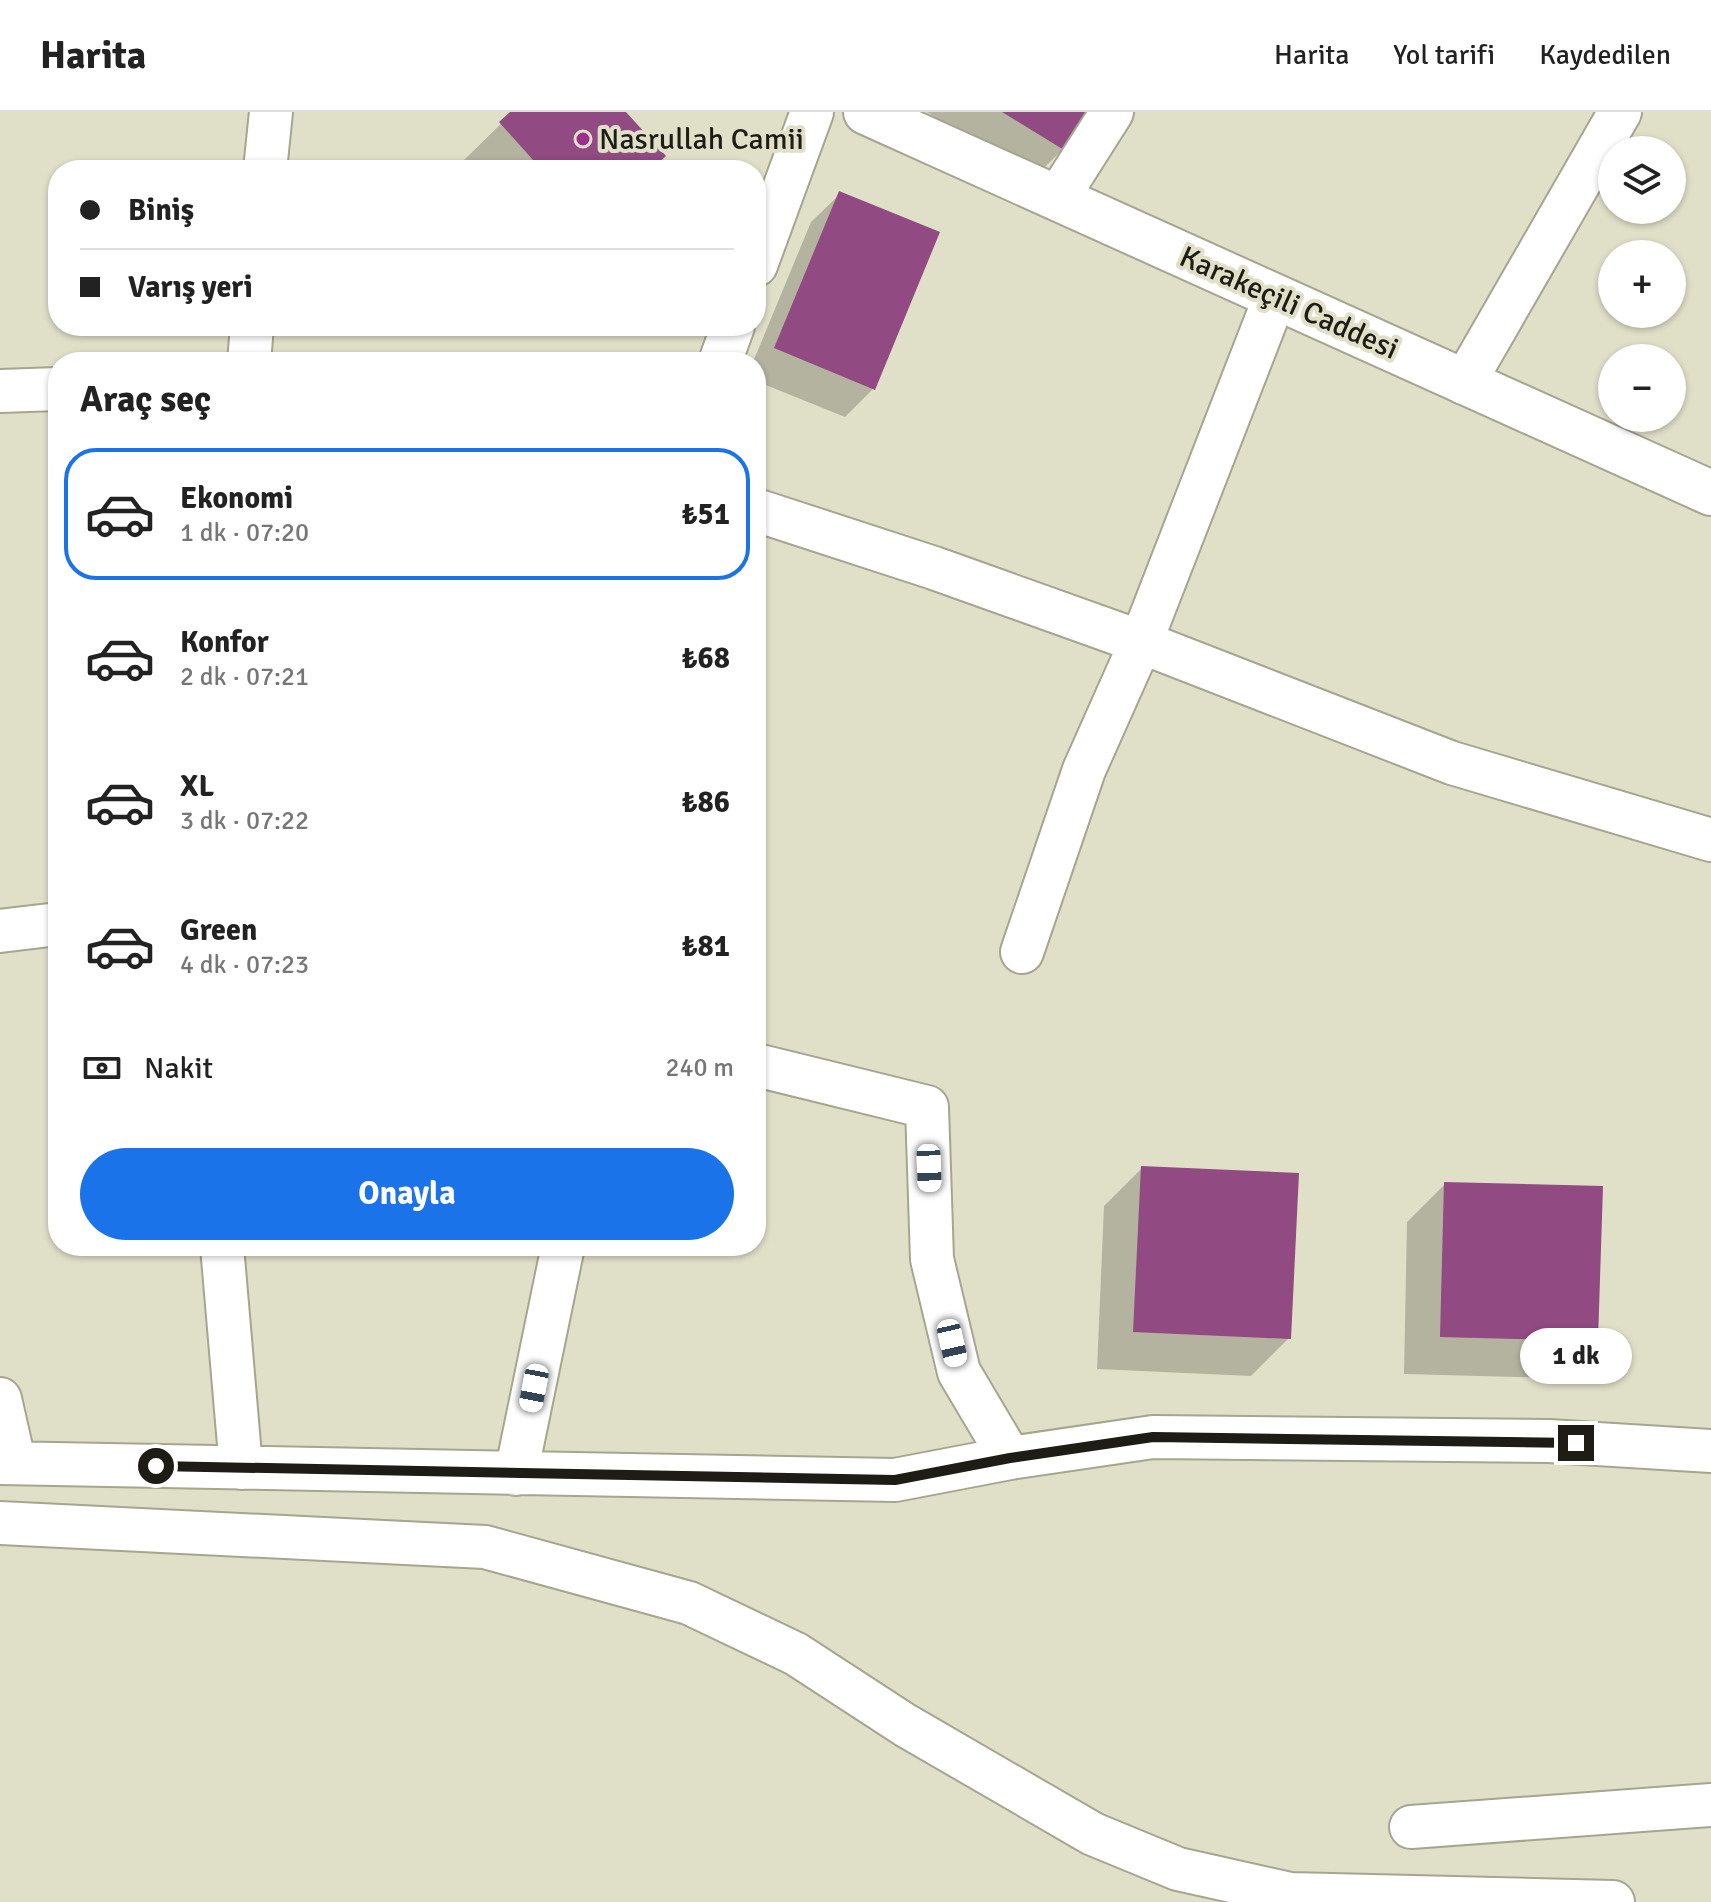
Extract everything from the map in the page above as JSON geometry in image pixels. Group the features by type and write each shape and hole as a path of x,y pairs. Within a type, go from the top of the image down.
{"main road":[{"name":"Karakeçili Caddesi","path":"866,112 1711,493"}],"street":[{"path":"766,238 812,112"},
{"path":"1058,197 1112,112"},
{"path":"1464,383 1620,112"},
{"path":"266,160 268,113"},
{"path":"1022,952 1084,770 1141,642 1275,297"},
{"path":"0,391 48,389"},
{"path":"766,513 1141,642 1452,763 1711,840"},
{"path":"0,931 48,925"},
{"path":"766,1067 927,1107 932,1259 959,1372 1010,1458"},
{"path":"223,1256 241,1468"},
{"path":"516,1474 561,1256"},
{"path":"0,1399 7,1462 895,1480 1010,1458 1153,1437 1549,1441 1711,1451"},
{"path":"0,1523 485,1547 689,1603 796,1654 905,1725 1093,1834 1178,1869 1290,1894 1613,1902"},
{"path":"1411,1827 1711,1805"}],"building":[{"name":"Nasrullah Camii","path":"510,112 626,112 666,156 662,160 533,160 499,122"},
{"path":"1002,112 1088,112 1064,150"},
{"path":"839,191 940,232 875,390 774,348"},
{"path":"1141,1166 1299,1173 1291,1339 1133,1332"},
{"path":"1444,1182 1603,1186 1598,1341 1440,1337"}],"place":[{"name":"Nasrullah Camii","path":"583,139"}],"route":[{"path":"156,1466 895,1480 1010,1458 1153,1437 1576,1443"}]}
